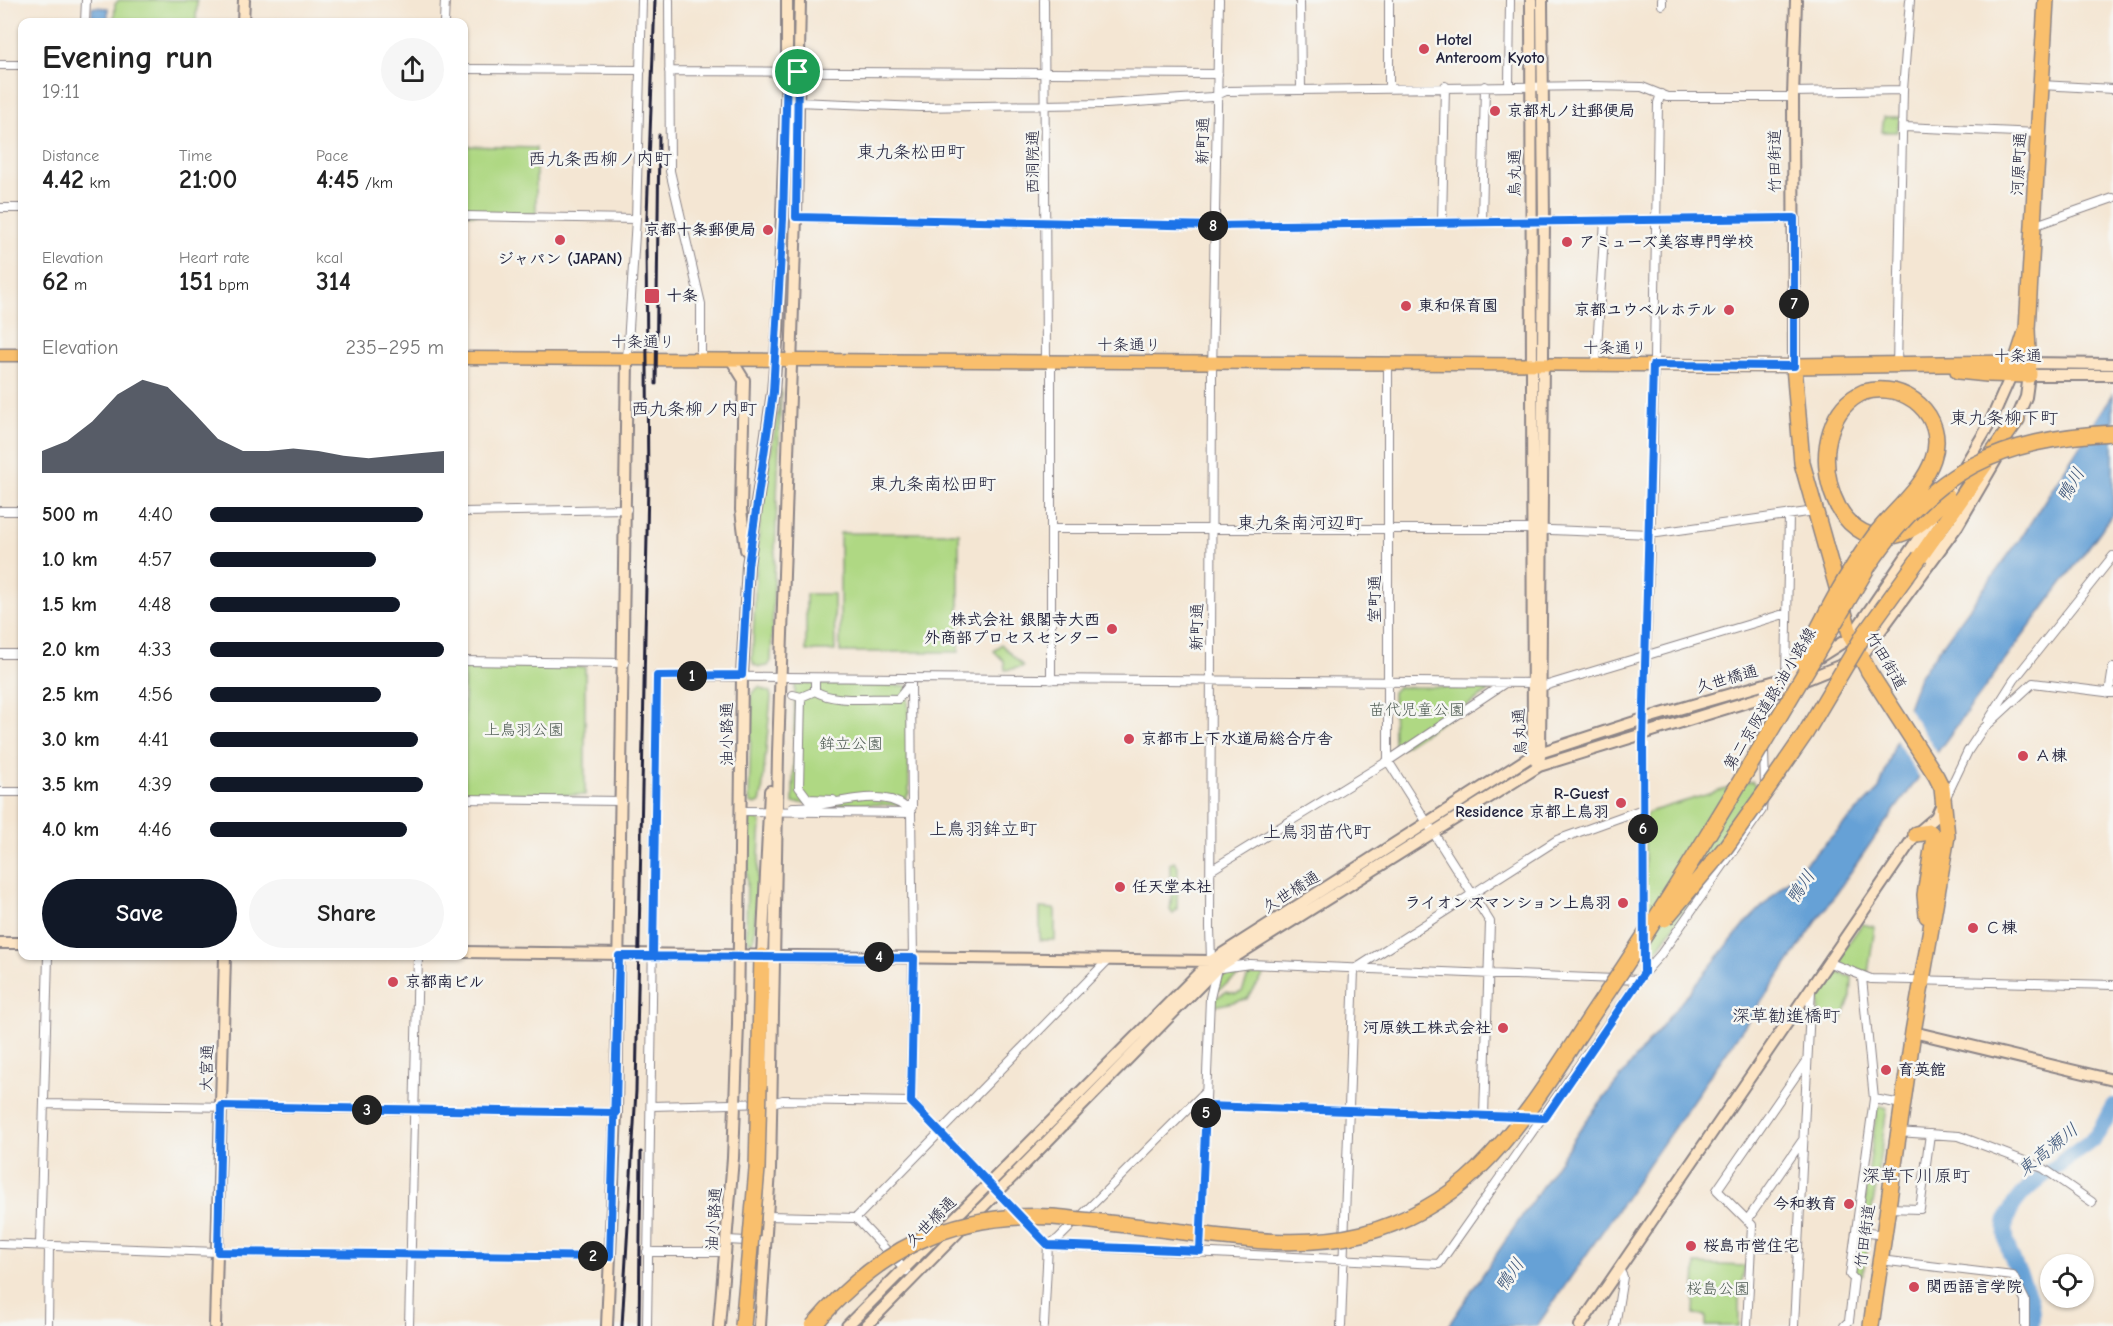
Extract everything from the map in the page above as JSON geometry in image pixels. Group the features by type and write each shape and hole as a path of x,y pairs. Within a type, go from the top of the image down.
{"highway":[{"name":"河原町通","path":"2022,369 2027,329 2046,0"},
{"name":"十条通","path":"1794,366 2022,369"},
{"name":"竹田街道","path":"1794,366 1802,463 1851,637 1878,687 1936,776 1943,795 1947,836 1913,1032 1871,1326"},
{"path":"1747,773 1837,592 1875,536 1917,485 1932,461 1935,448 1934,429 1929,417 1918,402 1891,390 1864,392 1852,399 1841,410 1828,441 1829,480 1834,498 1846,520 1858,530 1872,535 1900,534 1918,525 1947,496"},
{"path":"1650,939 1725,848 1765,792 1805,734 1865,633 2017,419"},
{"name":"第二京阪道路;油小路線","path":"813,1326 854,1283 893,1253 935,1233 981,1221 1030,1216 1053,1217 1218,1237 1285,1242 1338,1239 1365,1233 1414,1214 1460,1186 1495,1152 1614,982 1747,773 1869,565 1913,508 1950,478 1989,457 2051,439 2113,434"},
{"name":"第二京阪道路;油小路線","path":"1539,1092 1578,1044 1650,939 1785,724 1876,569 1917,516 1947,489 1989,465 2047,448 2113,441"},
{"path":"1916,834 1930,832 1934,837 1924,909 1930,924"},
{"path":"743,1326 758,1168 759,1086 768,956"}],"main road":[{"path":"0,355 18,355"},
{"name":"十条通り","path":"468,358 1794,366"}],"street":[{"path":"85,18 86,0"},
{"path":"243,18 244,0"},
{"path":"444,18 445,0"},
{"path":"607,1326 616,1113 625,663 627,359 636,219 642,0"},
{"path":"669,0 670,171 701,304 701,359"},
{"name":"油小路通","path":"768,956 773,811 782,675 796,217 797,102 792,72 787,0"},
{"name":"油小路通","path":"719,1326 735,1104 742,675 748,566 776,360 792,72 800,0"},
{"name":"西洞院通","path":"1044,0 1048,361 1053,529 1052,680"},
{"name":"新町通","path":"1200,1251 1210,998 1214,965 1210,681 1219,0"},
{"path":"1300,0 1301,89"},
{"path":"1389,0 1389,87"},
{"path":"1509,85 1510,0"},
{"name":"烏丸通","path":"1531,0 1544,221 1537,364"},
{"name":"烏丸通","path":"1539,766 1537,754 1537,364 1530,221 1542,0"},
{"name":"竹田街道","path":"1794,366 1793,95 1796,0"},
{"path":"1898,366 1903,90 1910,0"},
{"path":"0,65 18,65"},
{"path":"468,69 641,70"},
{"path":"669,71 1218,74"},
{"path":"797,102 920,107 1046,105 1163,101 1226,91 1509,85 1642,87 1667,97 1903,90"},
{"path":"2041,85 2113,89"},
{"path":"1442,222 1445,86"},
{"path":"1482,222 1485,86"},
{"path":"1642,976 1643,732 1650,534 1658,103 1661,94"},
{"path":"1904,127 2038,133"},
{"path":"2033,226 2113,198"},
{"path":"0,208 18,208"},
{"path":"468,216 636,219"},
{"path":"796,217 1215,226 1656,218 1794,218"},
{"path":"1596,364 1605,220"},
{"path":"731,359 744,380 741,510 748,566"},
{"name":"室町通","path":"1388,363 1388,761"},
{"name":"十条通","path":"2022,369 2111,364"},
{"path":"1861,657 1958,525 1992,471 2026,397 2022,369"},
{"path":"1851,637 1947,496 2022,369"},
{"name":"十条通","path":"2022,369 2108,375"},
{"path":"468,512 627,509"},
{"path":"0,511 18,511"},
{"path":"1053,529 1538,529 1650,534 1815,511"},
{"path":"1786,678 1789,514"},
{"path":"1580,1326 1916,834 1934,820 1943,795 1968,751 2014,680 2113,556"},
{"path":"647,1326 657,676 782,675 1052,680 1506,682 1537,685 1787,613"},
{"name":"久世橋通","path":"847,1326 1090,1082 1214,965 1430,827 1537,754 1644,719 1786,678 1851,637"},
{"path":"0,654 18,654"},
{"name":"久世橋通","path":"1430,827 1539,766 1643,732 1766,696 1861,657"},
{"path":"468,661 625,663"},
{"path":"1982,730 2033,683 2111,693 2113,668"},
{"path":"815,682 815,692"},
{"path":"1211,870 1388,761 1506,682"},
{"path":"911,683 912,807 905,807 896,800 808,799 799,787 797,696 815,692 822,696 868,701 881,698 898,699 911,683"},
{"path":"741,811 911,813 914,958 911,1102 1048,1245 1440,1264 1545,1118 1642,976 1661,954 1762,810 1766,783 1765,684"},
{"path":"1388,761 1490,922 1484,1116"},
{"path":"0,792 18,792"},
{"path":"468,799 622,801"},
{"path":"791,807 824,805 837,800"},
{"path":"1354,970 1557,840 1643,810"},
{"path":"0,943 18,943"},
{"path":"468,952 619,956 1108,960 1354,970 1642,976"},
{"path":"760,1326 766,1242 771,1103 768,956"},
{"path":"48,960 45,1246 48,1326"},
{"name":"大宮通","path":"215,1326 225,960"},
{"path":"409,1326 418,960"},
{"path":"856,1218 1108,960"},
{"path":"1830,963 1862,978 1921,982 2113,985"},
{"name":"久世橋通","path":"866,1326 1099,1090 1214,965"},
{"path":"1341,1326 1347,1111 1354,970"},
{"path":"1844,1326 1848,1321 1850,1311 1854,1279 1850,1275 1874,1099 1862,978"},
{"path":"1794,1326 1811,988"},
{"path":"1913,1032 2113,1080"},
{"path":"1747,1326 1752,1225 1717,1190 1807,1060"},
{"path":"1090,1082 1099,1090"},
{"path":"1048,1245 1058,1239 1206,1091"},
{"path":"1874,1099 1902,1104"},
{"path":"651,1106 771,1103 783,1100 911,1102"},
{"path":"45,1104 616,1113"},
{"path":"1206,1106 1545,1118"},
{"path":"1898,1132 1959,1136 2043,1168 2091,1202"},
{"path":"1887,1208 1920,1209 1930,1134"},
{"path":"1748,1219 1803,1139"},
{"path":"767,1216 856,1218 914,1279"},
{"path":"1856,1231 1883,1235"},
{"path":"727,1240 766,1242"},
{"path":"0,1244 218,1252 610,1257"},
{"path":"1044,1326 1048,1245"},
{"path":"1751,1247 1798,1247"},
{"path":"647,1252 726,1252"},
{"path":"1880,1260 2013,1276 2025,1300 2025,1326"},
{"path":"1615,1326 1623,1277 1619,1269"}],"green space":[{"path":"119,0 197,0 196,18 114,18 115,4"},
{"path":"1884,117 1900,117 1897,132 1882,132"},
{"path":"468,146 536,148 536,214 468,214"},
{"path":"781,389 771,661 768,666 760,667 754,665 752,659 758,538"},
{"path":"840,533 959,533 959,652 840,652"},
{"path":"806,594 834,594 835,651 806,651"},
{"path":"1001,644 1022,667 1005,670 1004,661 994,651"},
{"name":"上鳥羽公園","path":"468,665 585,667 585,795 468,793"},
{"name":"鉾立公園","path":"795,683 908,686 909,793 902,805 793,803"},
{"path":"759,687 770,692 771,697 762,793 760,803 755,805 750,803 749,797 752,693"},
{"name":"苗代児童公園","path":"1398,687 1485,688 1488,692 1400,749 1394,746 1393,692"},
{"path":"1752,781 1761,793 1711,873 1651,959 1647,957 1644,817 1649,812"},
{"path":"754,817 761,822 754,939 750,943 746,935 748,822"},
{"path":"1174,861 1178,866 1177,909 1173,914 1170,910 1174,878 1170,878 1170,864"},
{"path":"1040,908 1055,909 1055,940 1040,940"},
{"path":"1862,924 1875,927 1868,973 1839,964 1838,958"},
{"path":"1231,970 1247,970 1215,992 1216,983"},
{"path":"1829,970 1852,977 1851,997 1842,1020 1819,1020 1819,984"},
{"path":"1255,971 1266,972 1247,999 1215,1006 1215,998 1226,992 1236,994 1242,992 1247,979"},
{"path":"1877,1105 1887,1108 1877,1178 1868,1177"},
{"path":"1867,1186 1876,1187 1869,1228 1862,1227"},
{"path":"1859,1235 1869,1236 1863,1274 1860,1275 1855,1274"},
{"name":"桜島公園","path":"1696,1264 1745,1266 1739,1297 1739,1326 1706,1326 1706,1316 1694,1314"}],"water":[{"path":"92,7 108,8 108,18 92,18"},
{"name":"鴨川","path":"2113,394 2113,514 1877,834 1537,1326 1448,1326 1586,1121 1647,1044 1744,925 1879,789 1919,677 2020,539"}],"pier":[{"path":"1906,705 1938,754 1920,779 1894,737"}],"waterway":[{"name":"東高瀬川","path":"2031,1326 2030,1300 2009,1250 2006,1237 2006,1224 2010,1211 2029,1187 2094,1138 2113,1106"}],"railway":[{"path":"622,1326 636,1091 648,484 646,243 655,0"},
{"path":"656,384 659,135"},
{"path":"639,1326 641,1152"}],"place":[{"name":"Hotel Anteroom Kyoto","path":"1424,49"},
{"name":"京都札ノ辻郵便局","path":"1495,111"},
{"name":"京都十条郵便局","path":"768,230"},
{"name":"ジャパン (JAPAN)","path":"560,240"},
{"name":"アミューズ美容専門学校","path":"1567,242"},
{"name":"十条","path":"652,296"},
{"name":"東和保育園","path":"1406,306"},
{"name":"京都ユウベルホテル","path":"1729,310"},
{"name":"株式会社 銀閣寺大西 外商部プロセスセンター","path":"1112,629"},
{"name":"京都市上下水道局総合庁舎","path":"1129,739"},
{"name":"Ａ棟","path":"2023,756"},
{"name":"R-Guest Residence 京都上鳥羽","path":"1621,803"},
{"name":"任天堂本社","path":"1120,887"},
{"name":"ライオンズマンション上鳥羽","path":"1623,903"},
{"name":"Ｃ棟","path":"1973,928"},
{"name":"京都南ビル","path":"393,982"},
{"name":"河原鉄工株式会社","path":"1503,1028"},
{"name":"育英館","path":"1886,1070"},
{"name":"今和教育","path":"1849,1204"},
{"name":"桜島市営住宅","path":"1691,1246"},
{"name":"関西語言学院","path":"1914,1287"}],"district":[{"name":"東九条松田町","path":"911,152"},
{"name":"西九条西柳ノ内町","path":"600,159"},
{"name":"西九条柳ノ内町","path":"694,409"},
{"name":"東九条柳下町","path":"2004,418"},
{"name":"東九条南松田町","path":"933,484"},
{"name":"東九条南河辺町","path":"1300,523"},
{"name":"上鳥羽鉾立町","path":"983,829"},
{"name":"上鳥羽苗代町","path":"1317,832"},
{"name":"深草勧進橋町","path":"1786,1016"},
{"name":"深草下川原町","path":"1916,1176"}],"route":[{"path":"798,72 787,72 778,331 773,392 748,566 742,675 657,676 653,956 619,956 616,1113 610,1257 218,1252 221,1106 616,1113 618,1034 619,956 914,958 911,1102 1048,1245 1200,1251 1206,1106 1545,1118 1644,973 1643,742 1653,365 1794,366 1794,218 1656,218 1215,226 796,217 798,72"}]}
